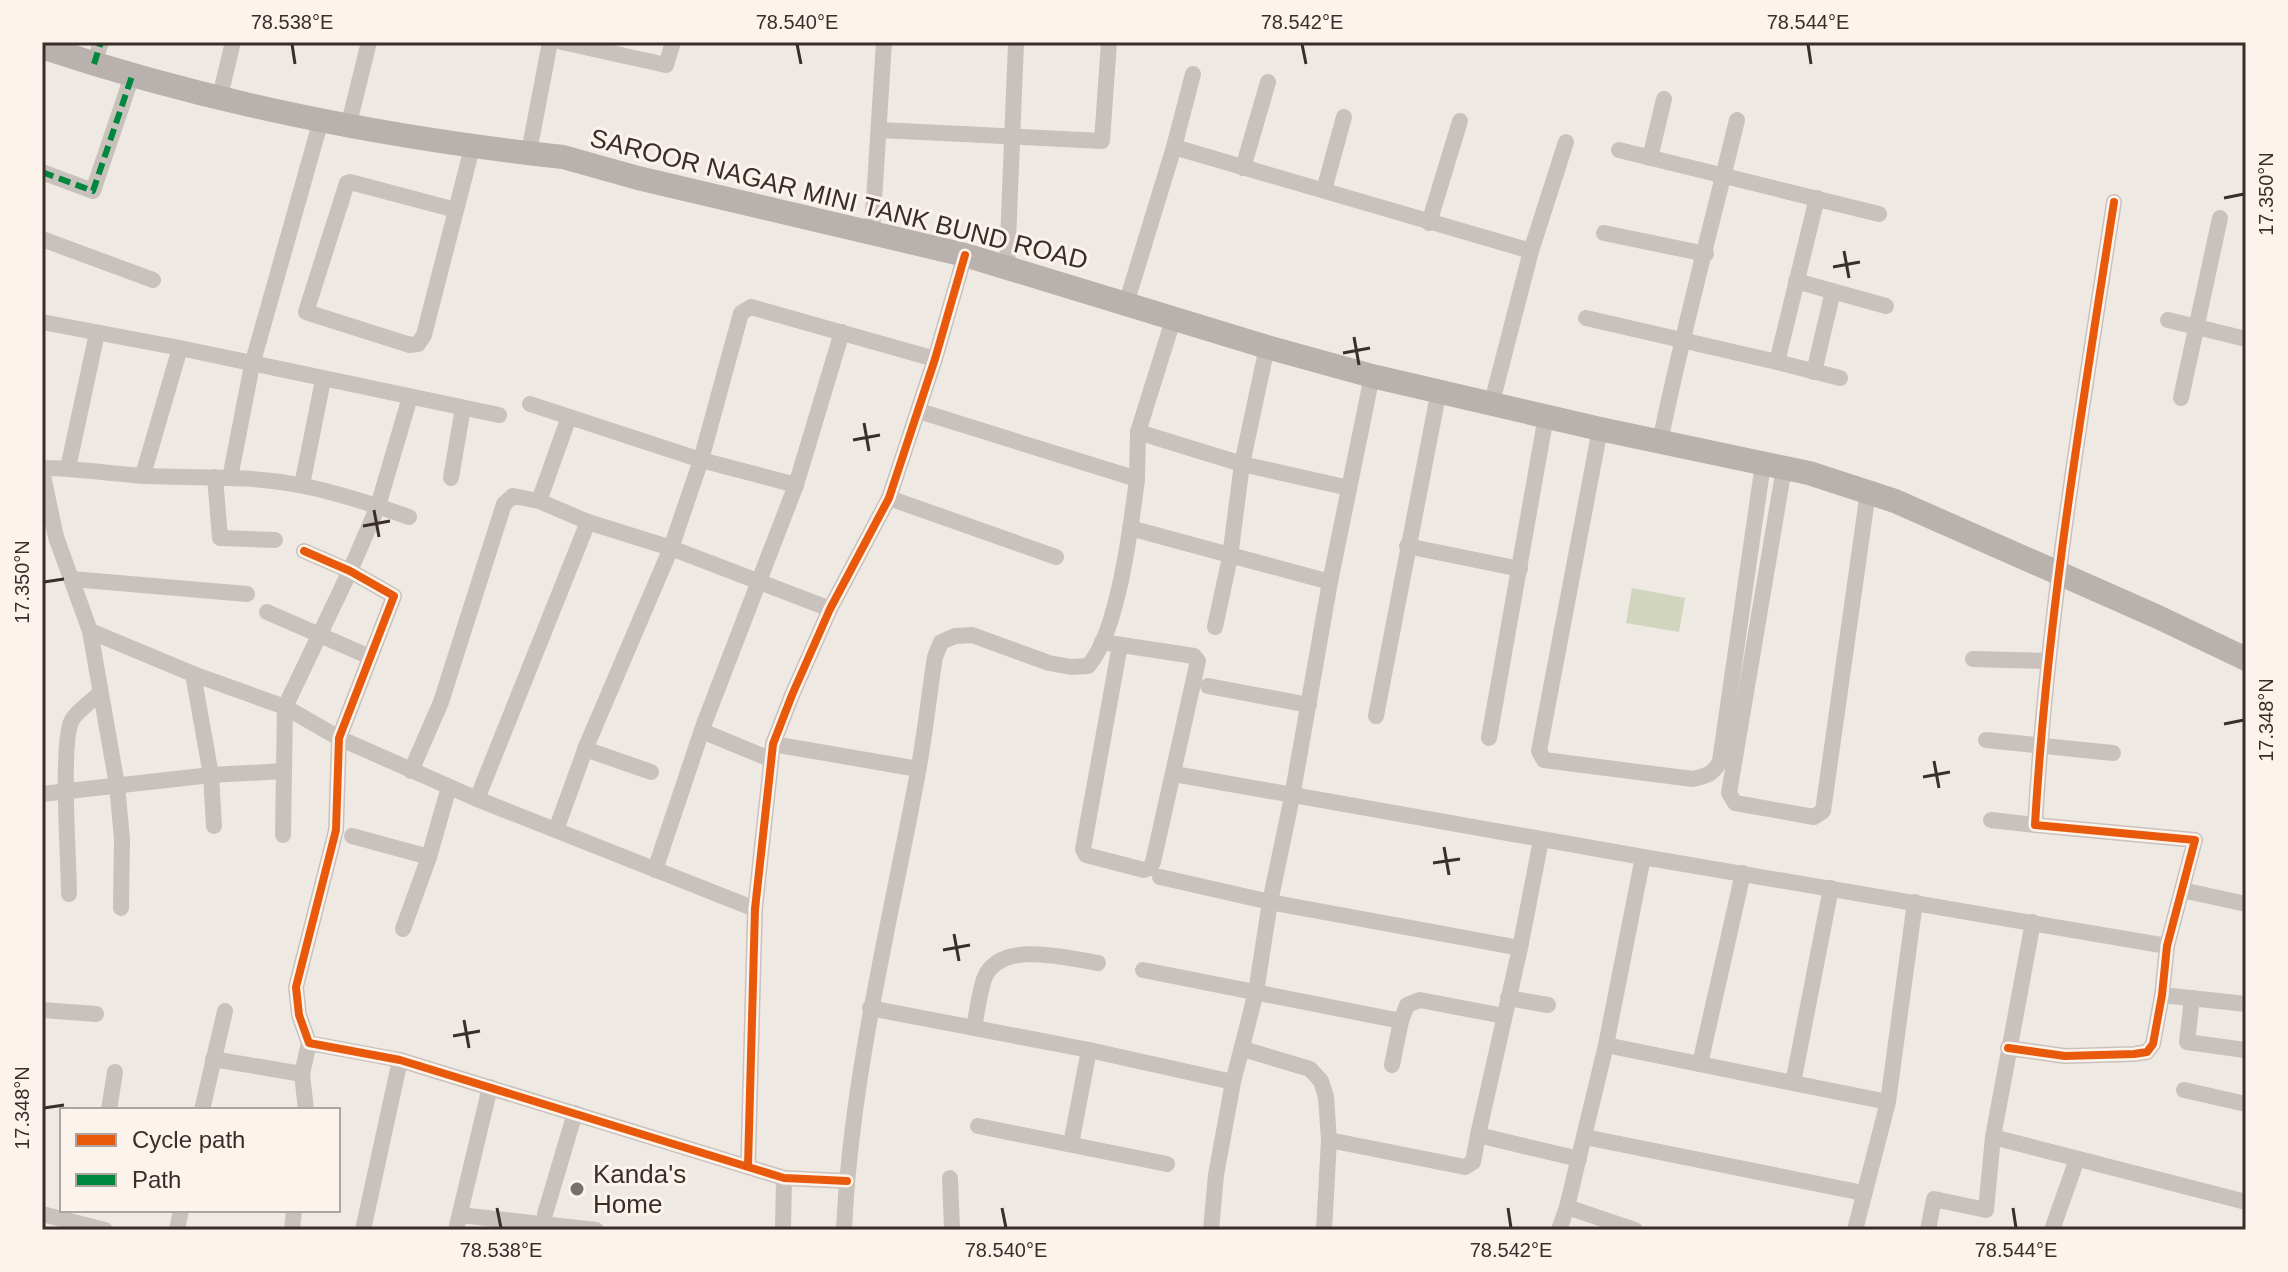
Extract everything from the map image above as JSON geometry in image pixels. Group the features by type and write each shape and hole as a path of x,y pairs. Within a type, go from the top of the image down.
{"main road":[{"name":"SAROOR NAGAR MINI TANK BUND ROAD","path":"42,47 98,53 132,76 348,127 563,157 638,178 1007,266 1267,347 1372,376 1809,473 1895,501 2246,659"}],"street":[{"path":"220,96 233,42"},
{"path":"348,127 369,42"},
{"path":"529,152 550,42"},
{"path":"562,42 666,65 673,42"},
{"path":"872,232 884,42"},
{"path":"1007,266 1016,42"},
{"path":"880,130 1102,141 1109,42"},
{"path":"1126,304 1193,74"},
{"path":"42,172 93,191 132,76"},
{"path":"1243,168 1268,82"},
{"path":"1650,158 1664,99"},
{"path":"1324,190 1344,117"},
{"path":"275,540 220,538 222,477 321,120"},
{"path":"1660,442 1681,340 1706,254 1737,120"},
{"path":"1429,223 1460,121"},
{"path":"1492,402 1531,251 1566,142"},
{"path":"456,210 347,183 306,312 410,345 418,344 424,335 473,144"},
{"path":"1174,147 1531,251"},
{"path":"1619,150 1879,214"},
{"path":"1777,362 1817,198"},
{"path":"2035,825 2039,747 2058,572 2114,202"},
{"path":"2181,398 2220,218"},
{"path":"1604,233 1706,254"},
{"path":"42,239 153,280"},
{"path":"748,1166 755,909 772,752 830,609 889,498 919,411 965,255"},
{"path":"1796,281 1886,306"},
{"path":"1814,372 1833,291"},
{"path":"556,830 585,749 671,548 701,460 738,319 745,309 751,307 935,359"},
{"path":"844,1230 847,1181 870,1008 918,769 935,657 941,642 955,636 972,635 1049,663 1071,667 1097,653 1107,637 1130,528 1137,479 1138,432 1174,317"},
{"path":"1586,318 1840,378"},
{"path":"2168,320 2246,339"},
{"path":"42,322 499,415"},
{"path":"655,870 702,731 796,485 842,332"},
{"path":"68,468 97,333"},
{"path":"1215,627 1230,557 1242,464 1267,347"},
{"path":"143,475 180,348"},
{"path":"1211,1230 1216,1175 1233,1082 1256,992 1330,582 1372,376"},
{"path":"302,485 323,380"},
{"path":"1376,716 1439,390"},
{"path":"283,835 285,707 378,506 410,397"},
{"path":"530,404 701,460 796,485"},
{"path":"451,478 463,408"},
{"path":"919,411 1137,479"},
{"path":"1489,738 1546,416"},
{"path":"539,501 569,417"},
{"path":"1600,429 1539,751 1544,760 1693,779 1708,776 1716,769 1720,761 1774,466"},
{"path":"1138,432 1242,464 1349,488"},
{"path":"1774,466 1729,793 1735,803 1814,817 1823,811 1868,492"},
{"path":"121,908 122,839 117,785 90,631 56,537 42,470 68,468 302,485 409,517"},
{"path":"411,771 441,702 504,504 513,496 539,501 588,522 671,548 830,609"},
{"path":"889,498 1056,557"},
{"path":"477,799 588,522"},
{"path":"1130,528 1330,582"},
{"path":"1407,546 1520,569"},
{"path":"304,551 350,571 394,596 339,738 336,830 296,987 299,1015 309,1043 302,1074 306,1108"},
{"path":"72,579 247,594"},
{"path":"267,612 370,657"},
{"path":"90,631 193,674 285,707 339,738 477,799 755,909"},
{"path":"1097,653 1118,658 1194,656 1198,661 1153,862 1150,868 1144,870 1086,855 1083,849 1118,658"},
{"path":"1097,653 1118,658"},
{"path":"1973,659 2048,661"},
{"path":"193,674 211,775 214,826"},
{"path":"1208,686 1309,705"},
{"path":"69,894 66,790 70,724 74,716 99,694"},
{"path":"702,731 772,752 918,769"},
{"path":"1986,740 2113,753"},
{"path":"585,749 651,772"},
{"path":"42,794 211,775 284,771"},
{"path":"1180,775 1292,797 2167,946"},
{"path":"403,929 429,857 449,787"},
{"path":"1991,820 2195,840 2167,946 2153,1044 2147,1052 2065,1056 2008,1048"},
{"path":"352,836 429,857"},
{"path":"1329,1140 1465,1167 1473,1162 1541,840"},
{"path":"1559,1230 1606,1045 1643,857"},
{"path":"1700,1064 1743,873"},
{"path":"1160,877 1270,902 1520,948"},
{"path":"1793,1083 1831,888"},
{"path":"2182,890 2246,904"},
{"path":"1855,1230 1888,1102 1915,902"},
{"path":"1928,1230 1934,1199 1986,1210 1993,1137 2033,922"},
{"path":"974,1028 985,977 996,963 1033,953 1098,963"},
{"path":"1143,970 1401,1021"},
{"path":"2162,995 2246,1004"},
{"path":"1508,998 1548,1005"},
{"path":"2192,998 2187,1042 2245,1050"},
{"path":"1392,1065 1407,1005 1420,1000 1504,1016"},
{"path":"870,1008 1089,1050 1233,1082"},
{"path":"42,1010 96,1014"},
{"path":"202,1108 225,1011"},
{"path":"309,1043 400,1060 784,1178 847,1181"},
{"path":"1606,1045 1888,1102"},
{"path":"1243,1049 1310,1069 1321,1081 1326,1097 1329,1140 1324,1230"},
{"path":"1071,1144 1089,1050"},
{"path":"213,1059 302,1074"},
{"path":"363,1230 400,1060"},
{"path":"109,1108 115,1072"},
{"path":"490,1087 458,1222 596,1230"},
{"path":"2184,1090 2246,1104"},
{"path":"545,1214 575,1113"},
{"path":"978,1126 1167,1164"},
{"path":"1478,1135 1579,1159"},
{"path":"1585,1137 1863,1193"},
{"path":"1993,1137 2246,1202"},
{"path":"2052,1230 2077,1159"},
{"path":"783,1230 784,1178"},
{"path":"950,1178 952,1230"},
{"path":"1567,1207 1635,1230"},
{"path":"42,1214 87,1217 105,1230"}],"green space":[{"path":"1632,588 1685,598 1679,632 1626,623"}],"marked path":[{"path":"94,64 101,42"},
{"path":"42,172 93,191 132,76"}],"cycle path":[{"path":"2008,1048 2065,1056 2147,1052 2153,1044 2167,946 2195,840 2035,825 2057,590 2114,202"},
{"path":"748,1166 755,909 773,744 830,609 889,498 935,359 965,255"},
{"path":"304,551 350,571 394,596 339,738 336,830 296,987 299,1015 309,1043 400,1060 784,1178 847,1181"}],"place":[{"name":"Kanda's Home","path":"577,1189"}]}
